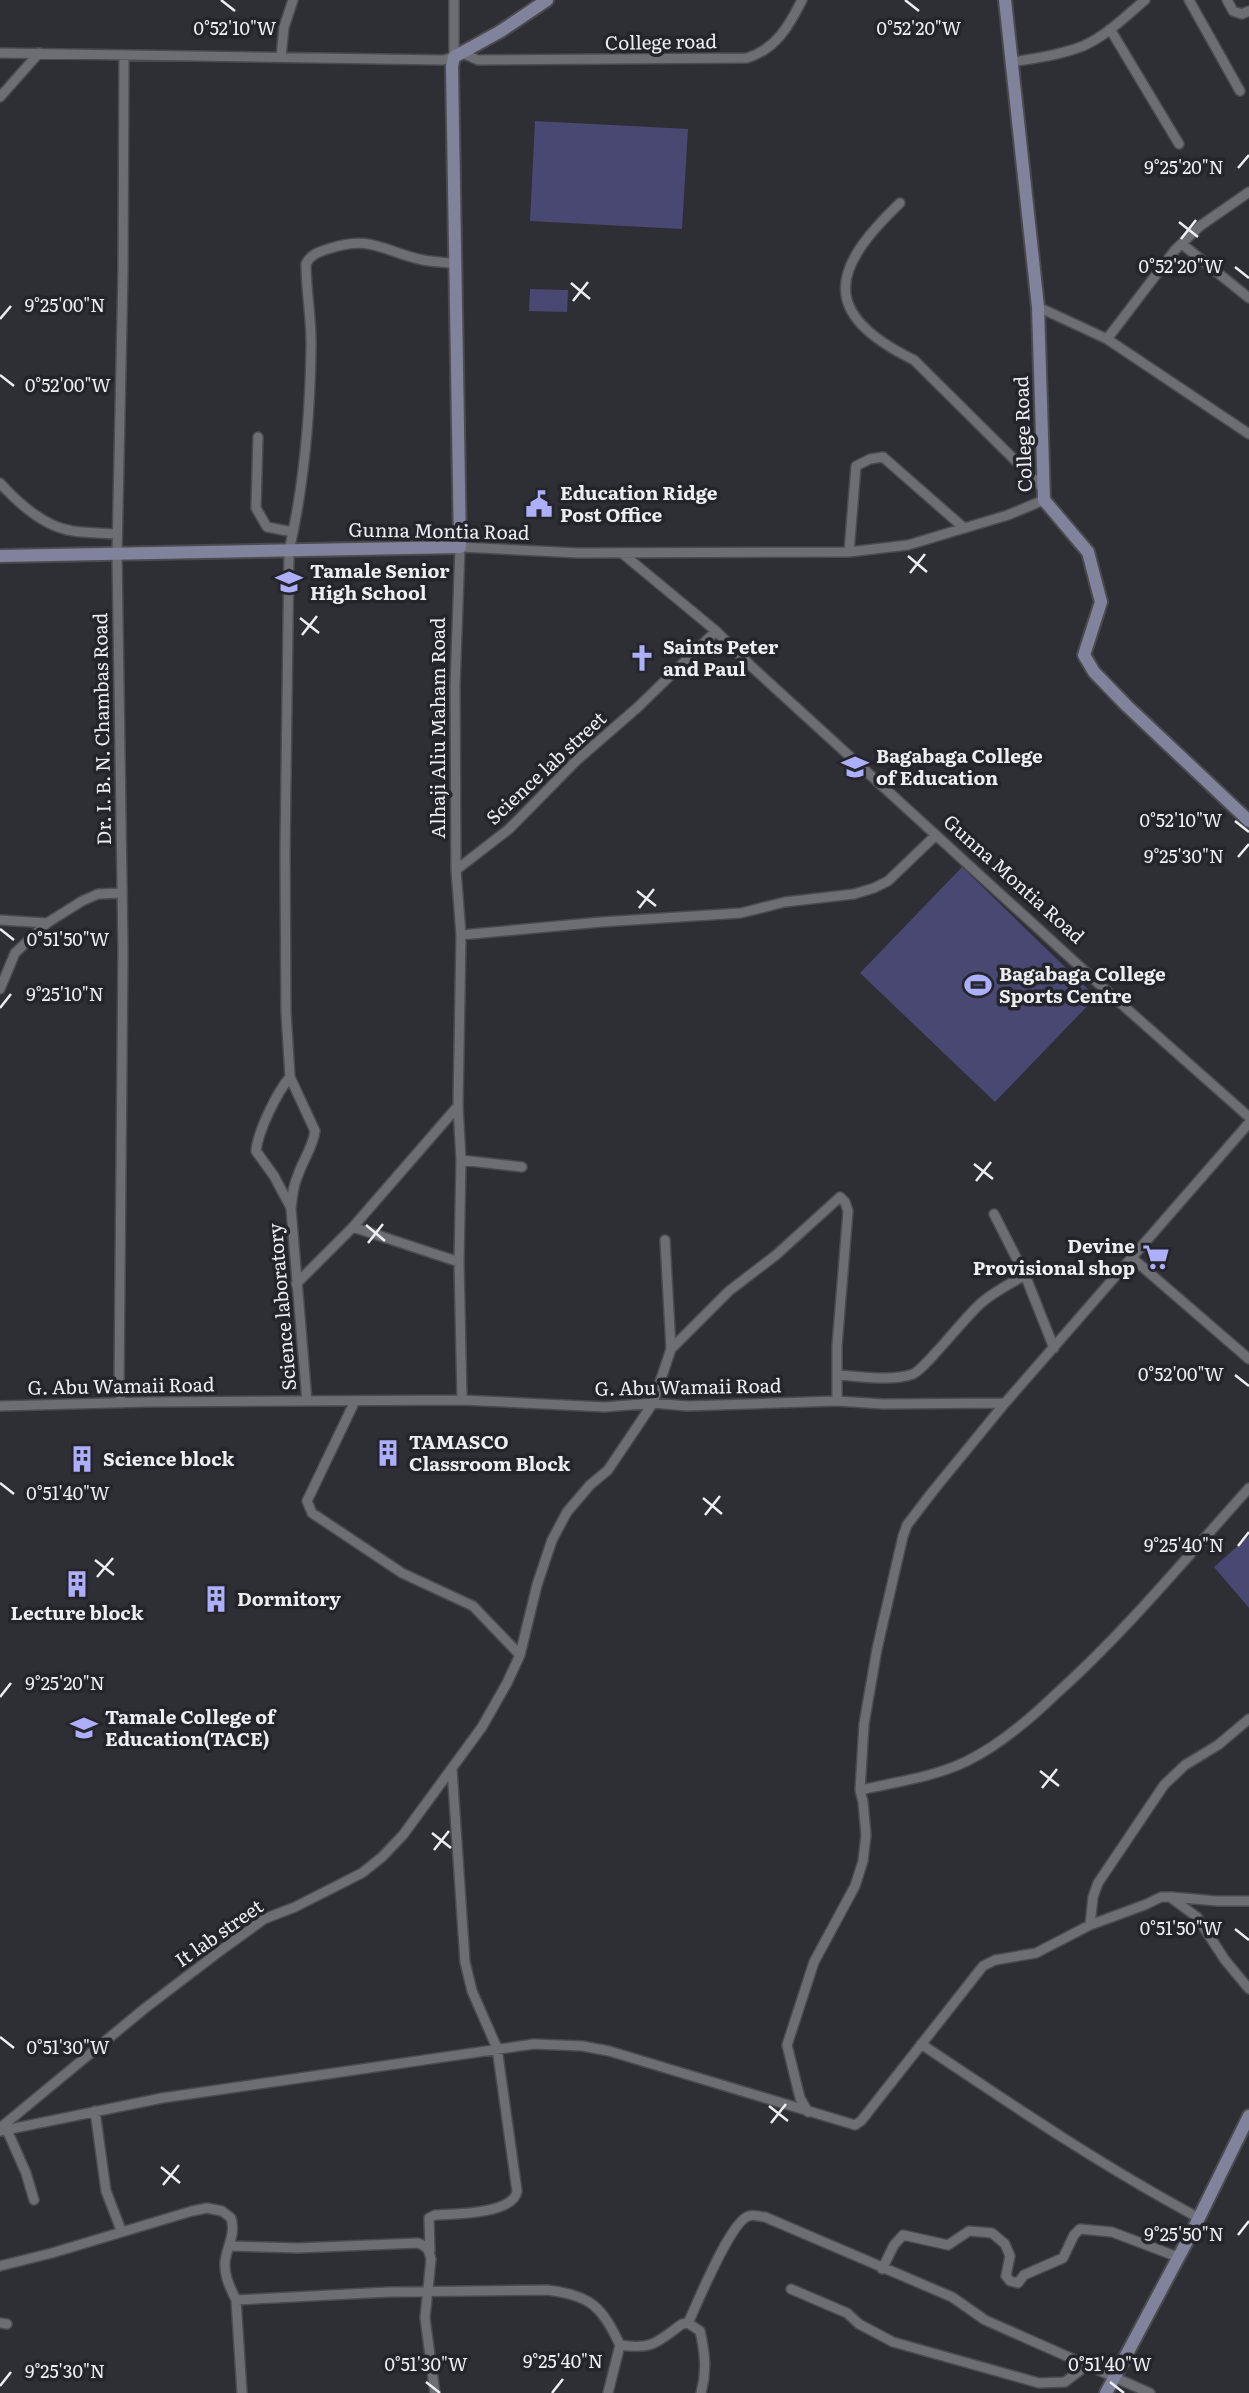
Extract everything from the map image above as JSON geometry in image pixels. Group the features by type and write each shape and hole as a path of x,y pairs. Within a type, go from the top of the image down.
{"street":[{"path":"281,57 284,27 293,0"},
{"path":"454,0 458,55 547,0"},
{"name":"College road","path":"0,53 443,60 458,55 478,60 747,58 767,50 775,43 802,0"},
{"name":"College Road","path":"1005,0 1038,307 1044,495 1088,552 1101,602 1084,655 1094,672 1127,706 1249,821"},
{"path":"1012,62 1052,56 1085,45 1110,29 1145,0"},
{"path":"1189,0 1240,91"},
{"path":"1227,0 1233,11 1242,14 1249,11"},
{"path":"1110,29 1179,144"},
{"path":"0,97 39,53"},
{"name":"Dr. I. B. N. Chambas Road","path":"121,1403 123,965 117,534 123,271 124,55"},
{"name":"Alhaji Aliu Maham Road","path":"458,55 452,73 460,547 455,686 456,870 461,935 458,1106 461,1160 459,1262 462,1400"},
{"path":"1107,339 1155,274 1182,244 1200,226 1249,192"},
{"path":"623,554 849,552 908,545 964,528 1044,495 972,416 914,360 892,349 868,330 846,302 844,285 847,271 870,234 900,203"},
{"path":"291,1209 297,1176 314,1141 315,1131 290,1077 286,1012 289,551 302,477 310,376 307,260 324,250 352,243 373,243 423,260 456,264"},
{"path":"1182,244 1249,298"},
{"path":"1038,307 1107,339 1249,434"},
{"path":"258,438 256,508 267,527 293,532"},
{"path":"849,552 856,466 870,459 883,457 964,528"},
{"path":"0,483 16,500 51,524 71,531 117,534"},
{"name":"Gunna Montia Road","path":"0,556 460,547 623,554 716,631 936,835 1249,1117"},
{"name":"Science lab street","path":"456,870 509,829 576,761 658,688 716,631"},
{"path":"461,935 741,913 785,902 854,894 888,881 936,835"},
{"path":"0,989 15,953 47,923 98,894 122,893"},
{"path":"0,920 47,923"},
{"path":"290,1077 279,1090 257,1141 256,1151 291,1209"},
{"path":"296,1284 353,1227 458,1106"},
{"path":"808,2112 800,2098 787,2045 814,1962 855,1885 863,1861 866,1835 860,1790 864,1724 877,1648 907,1525 1005,1404 1249,1123"},
{"path":"461,1160 522,1167"},
{"path":"671,1349 729,1291 785,1247 840,1197 848,1211 837,1401"},
{"name":"Science laboratory","path":"291,1209 307,1401"},
{"path":"994,1214 1025,1275 1054,1348"},
{"path":"353,1227 459,1262"},
{"path":"665,1240 671,1349"},
{"path":"1131,1257 1249,1359"},
{"path":"837,1375 886,1378 906,1376 921,1370 981,1303 1025,1275"},
{"name":"It lab street","path":"2,2130 144,2009 264,1919 295,1907 362,1873 403,1835 482,1727 520,1655 537,1585 552,1540 567,1512 590,1485 608,1470 653,1403 671,1349"},
{"name":"G. Abu Wamaii Road","path":"0,1406 462,1400 605,1407 653,1403 687,1406 837,1401 883,1404 1005,1404"},
{"path":"355,1401 307,1501 312,1513 402,1573 473,1606 520,1655"},
{"path":"860,1790 965,1762 986,1751 1035,1713 1096,1658 1249,1488"},
{"path":"1090,1925 1093,1897 1098,1883 1164,1785 1185,1765 1218,1745 1249,1719"},
{"path":"435,2393 424,2306 431,2259 429,2218 435,2214 498,2208 516,2198 516,2178 497,2048 472,1991 466,1962 452,1769"},
{"path":"34,2200 26,2173 2,2130 245,2085 534,2044 582,2046 609,2051 855,2125 861,2121 983,1966 995,1960 1036,1953 1090,1925 1161,1897 1249,1901"},
{"path":"1170,1897 1197,1917 1225,1960 1249,1989"},
{"path":"921,2044 1105,2165 1199,2218"},
{"path":"95,2111 101,2137 106,2190 121,2230"},
{"path":"1106,2393 1199,2218 1249,2116"},
{"path":"0,2266 207,2208 222,2211 231,2218 233,2225 225,2262 226,2278 236,2300 242,2393"},
{"path":"688,2323 723,2248 742,2219 750,2215 765,2217 952,2298 985,2320 1150,2393"},
{"path":"882,2269 894,2245 903,2235 948,2245 969,2231 992,2233 1005,2244 1010,2256 1006,2277 1018,2283 1024,2274 1063,2258 1074,2235 1080,2229 1112,2232 1178,2257"},
{"path":"230,2246 298,2248 418,2243 425,2245 430,2251"},
{"path":"791,2289 847,2313 893,2342 1039,2384 1065,2382 1087,2365"},
{"path":"236,2300 389,2292 569,2292 582,2298 607,2318 620,2345 608,2393"},
{"path":"620,2345 652,2347 682,2324 688,2323 700,2332 703,2343 706,2372 701,2393"}],"shaded area":[{"path":"535,121 688,129 682,229 530,221"},
{"path":"530,289 568,290 567,312 529,311"},
{"name":"Bagabaga College Sports Centre","path":"962,867 1096,997 995,1102 860,973"},
{"path":"1249,1536 1249,1608 1214,1567"}],"place":[{"name":"Education Ridge Post Office","path":"539,504"},
{"name":"Tamale Senior High School","path":"289,582"},
{"name":"Saints Peter and Paul","path":"642,658"},
{"name":"Bagabaga College of Education","path":"855,767"},
{"name":"Bagabaga College Sports Centre","path":"978,985"},
{"name":"Devine Provisional shop","path":"1156,1257"},
{"name":"TAMASCO Classroom Block","path":"388,1453"},
{"name":"Science block","path":"82,1459"},
{"name":"Lecture block","path":"77,1584"},
{"name":"Dormitory","path":"216,1599"},
{"name":"Tamale College of Education(TACE)","path":"84,1728"}]}
